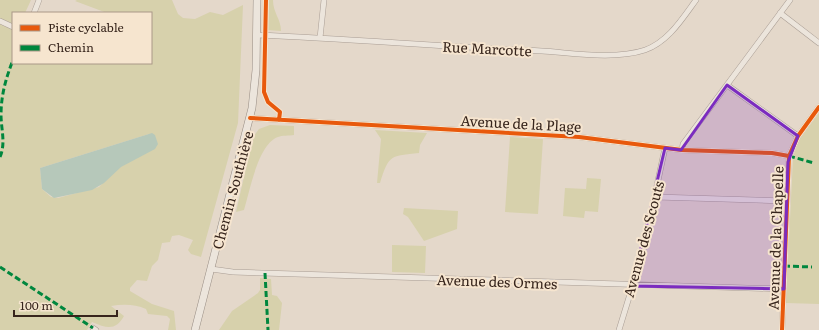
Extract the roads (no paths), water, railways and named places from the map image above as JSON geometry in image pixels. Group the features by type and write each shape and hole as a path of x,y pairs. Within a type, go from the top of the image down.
{"street":[{"path":"34,12 39,0"},
{"name":"Chemin Southière","path":"195,330 250,118 256,70 257,0"},
{"path":"320,38 324,0"},
{"name":"Rue Marcotte","path":"257,36 320,38 528,51 603,54 632,53 646,49 665,38 696,0"},
{"path":"682,150 683,144 790,0"},
{"path":"780,13 819,43"},
{"path":"0,21 12,27"},
{"path":"727,85 798,136"},
{"name":"Avenue de la Chapelle","path":"782,330 789,156 798,136 819,107"},
{"name":"Avenue de la Plage","path":"250,118 579,137 682,150 772,153 789,156"},
{"name":"Avenue des Scouts","path":"619,330 656,197 665,148"},
{"path":"656,197 786,201"},
{"name":"Avenue des Ormes","path":"211,269 233,272 784,290"}]}
